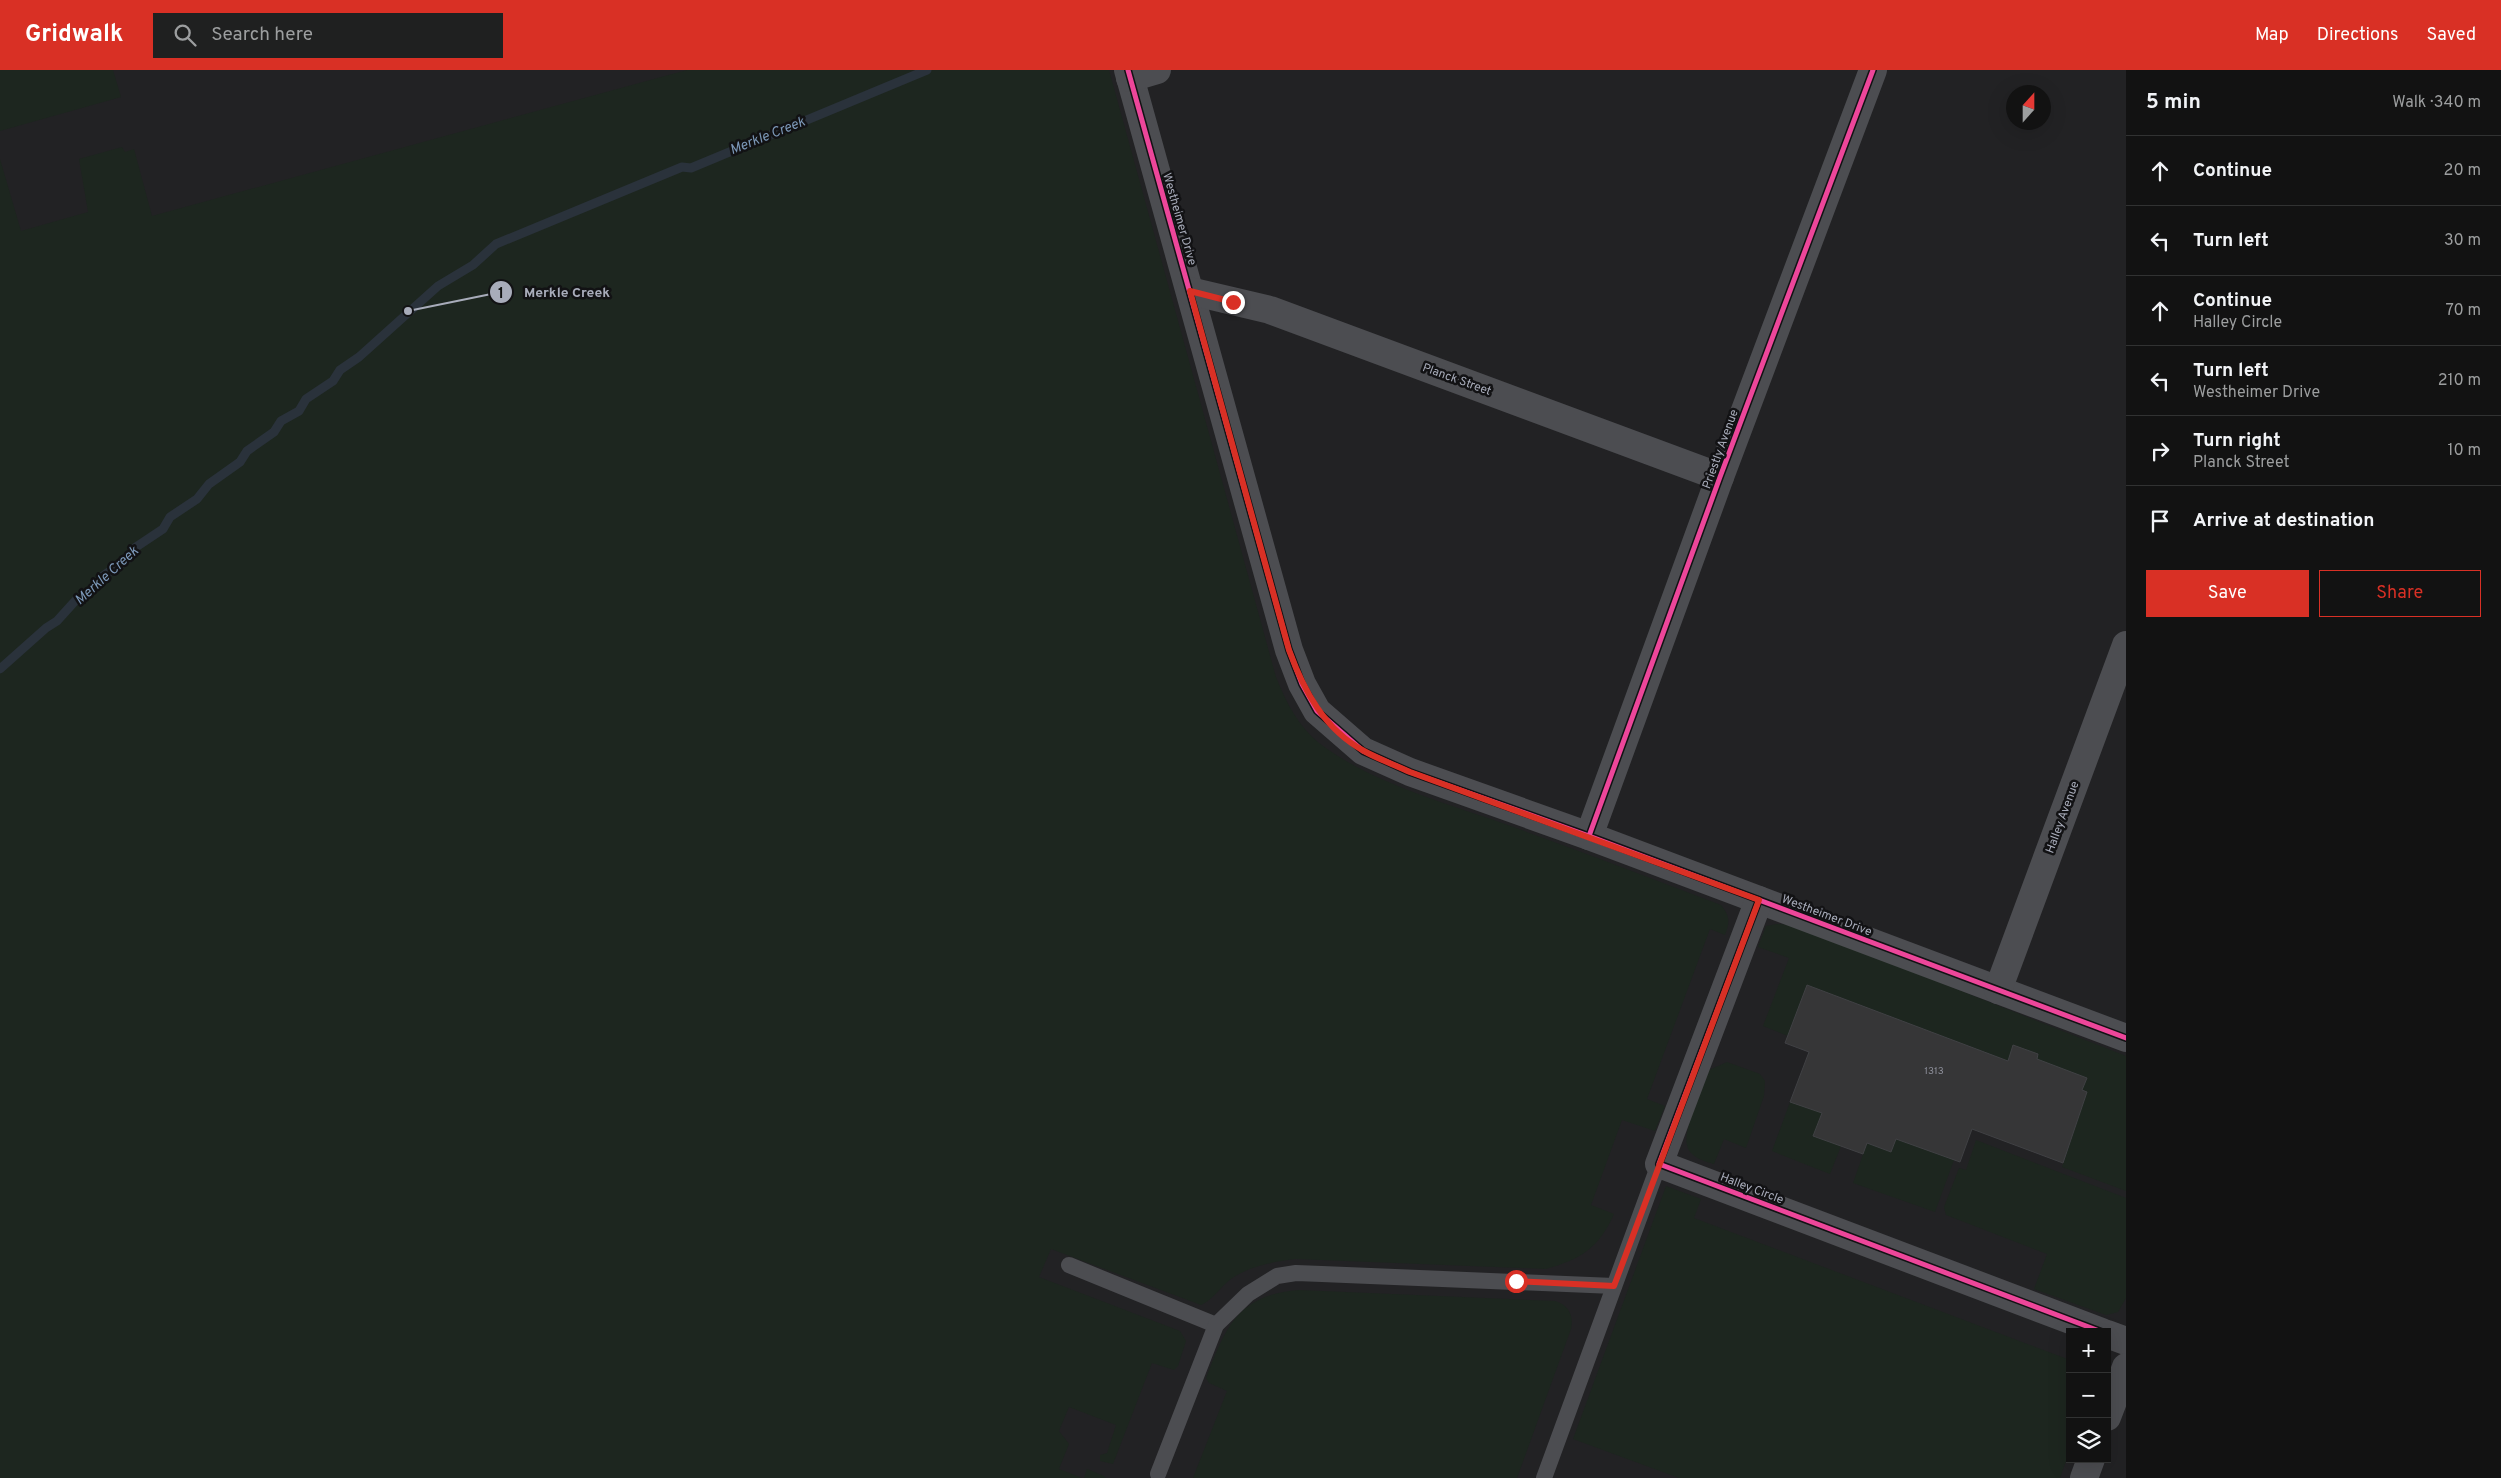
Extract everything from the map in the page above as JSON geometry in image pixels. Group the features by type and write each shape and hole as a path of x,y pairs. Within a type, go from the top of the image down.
{"street":[{"path":"1129,74 1157,70"},
{"name":"Priestly Avenue","path":"1590,836 1720,477 1873,70"},
{"name":"Westheimer Drive","path":"1129,74 1289,650 1302,684 1317,711 1363,751 1410,772 1590,836 2126,1038"},
{"name":"Planck Street","path":"1190,291 1270,310 1720,477"},
{"name":"Halley Avenue","path":"1998,990 2126,645"},
{"path":"1659,1164 1759,900"},
{"name":"Halley Circle","path":"1659,1164 2091,1328"},
{"path":"2111,1335 2126,1341"},
{"path":"2111,1406 2126,1367"},
{"path":"2084,1478 2090,1463"}],"lane":[{"path":"1544,1478 1659,1164"},
{"path":"1069,1265 1216,1325"},
{"path":"1158,1474 1216,1325 1248,1294 1277,1276 1296,1273 1614,1286"}],"shaded area":[{"path":"0,70 2126,70 2126,1478 0,1478"},
{"path":"0,70 113,70 121,97 0,131"},
{"path":"687,70 1109,70 1276,677 1288,704 1299,721 1319,743 1361,769 1384,780 1721,905 1726,912 1728,926 1725,935 1710,929 1647,1099 1665,1106 1655,1131 1622,1120 1591,1205 1614,1214 1608,1226 1602,1236 1588,1250 1569,1261 1546,1269 1296,1259 1246,1270 1231,1279 1201,1305 1051,1249 1039,1277 1180,1331 1186,1341 1178,1366 1174,1370 1152,1363 1113,1464 1100,1461 1100,1455 1107,1453 1116,1425 1069,1407 1059,1431 1069,1444 1059,1469 1082,1478 0,1478 0,159 21,231 88,212 79,159 122,147 125,152 134,149 152,216"},
{"path":"1777,924 1794,925 2126,1056 2126,1191 2062,1167 2087,1092 2013,1046 2008,1061 1807,985 1788,1036 1763,1026 1789,958 1758,947 1766,926"},
{"path":"1727,1062 1760,1074 1765,1081 1764,1096 1746,1148 1724,1139 1714,1164 1698,1158 1688,1149 1688,1129 1709,1070"},
{"path":"1790,1102 1822,1113 1813,1136 1841,1146 1830,1174 1772,1151"},
{"path":"1896,1139 1954,1160 1935,1212 1853,1183 1867,1143 1891,1152"},
{"path":"1976,1140 2126,1198 2126,1298 2118,1312 2106,1315 2034,1289 2047,1254 1946,1215 1944,1207 1959,1168 1966,1170"},
{"path":"1666,1186 1701,1199 1694,1218 2066,1358 2066,1461 2060,1478 1679,1478 1573,1439"},
{"path":"1299,1290 1555,1301 1564,1305 1571,1315 1571,1329 1517,1478 1193,1478 1227,1391 1209,1383 1206,1378 1220,1343 1237,1317 1248,1307 1261,1299 1278,1293"},
{"path":"1087,1469 1104,1476 1106,1478 1084,1478"}],"building":[{"path":"1807,985 2008,1061 2013,1045 2038,1054 2037,1059 2087,1078 2082,1090 2087,1092 2063,1163 1972,1129 1960,1162 1896,1139 1891,1152 1867,1143 1863,1154 1813,1136 1822,1113 1790,1102 1809,1052 1785,1043"}],"waterway":[{"name":"Merkle Creek","path":"0,669 46,628 57,621 76,600 95,588 103,576 129,558 136,547 163,529 170,517 197,499 209,484 240,462 247,451 274,432 281,421 299,411 306,399 333,381 340,370 359,357 438,286 473,265 496,244 682,167 691,168 927,70"}],"cycle path":[{"path":"1128,70 1289,650 1302,684 1317,711 1363,751 1410,772 1589,836 2126,1038"},
{"path":"1589,836 1720,477 1873,70"},
{"path":"1759,900 1659,1164 2091,1328"}],"place":[{"name":"Merkle Creek","path":"408,311"}],"route":[{"path":"1233,302 1190,291 1289,650 1302,684 1317,711 1363,751 1410,772 1590,836 1759,900 1614,1286 1516,1281"}]}
